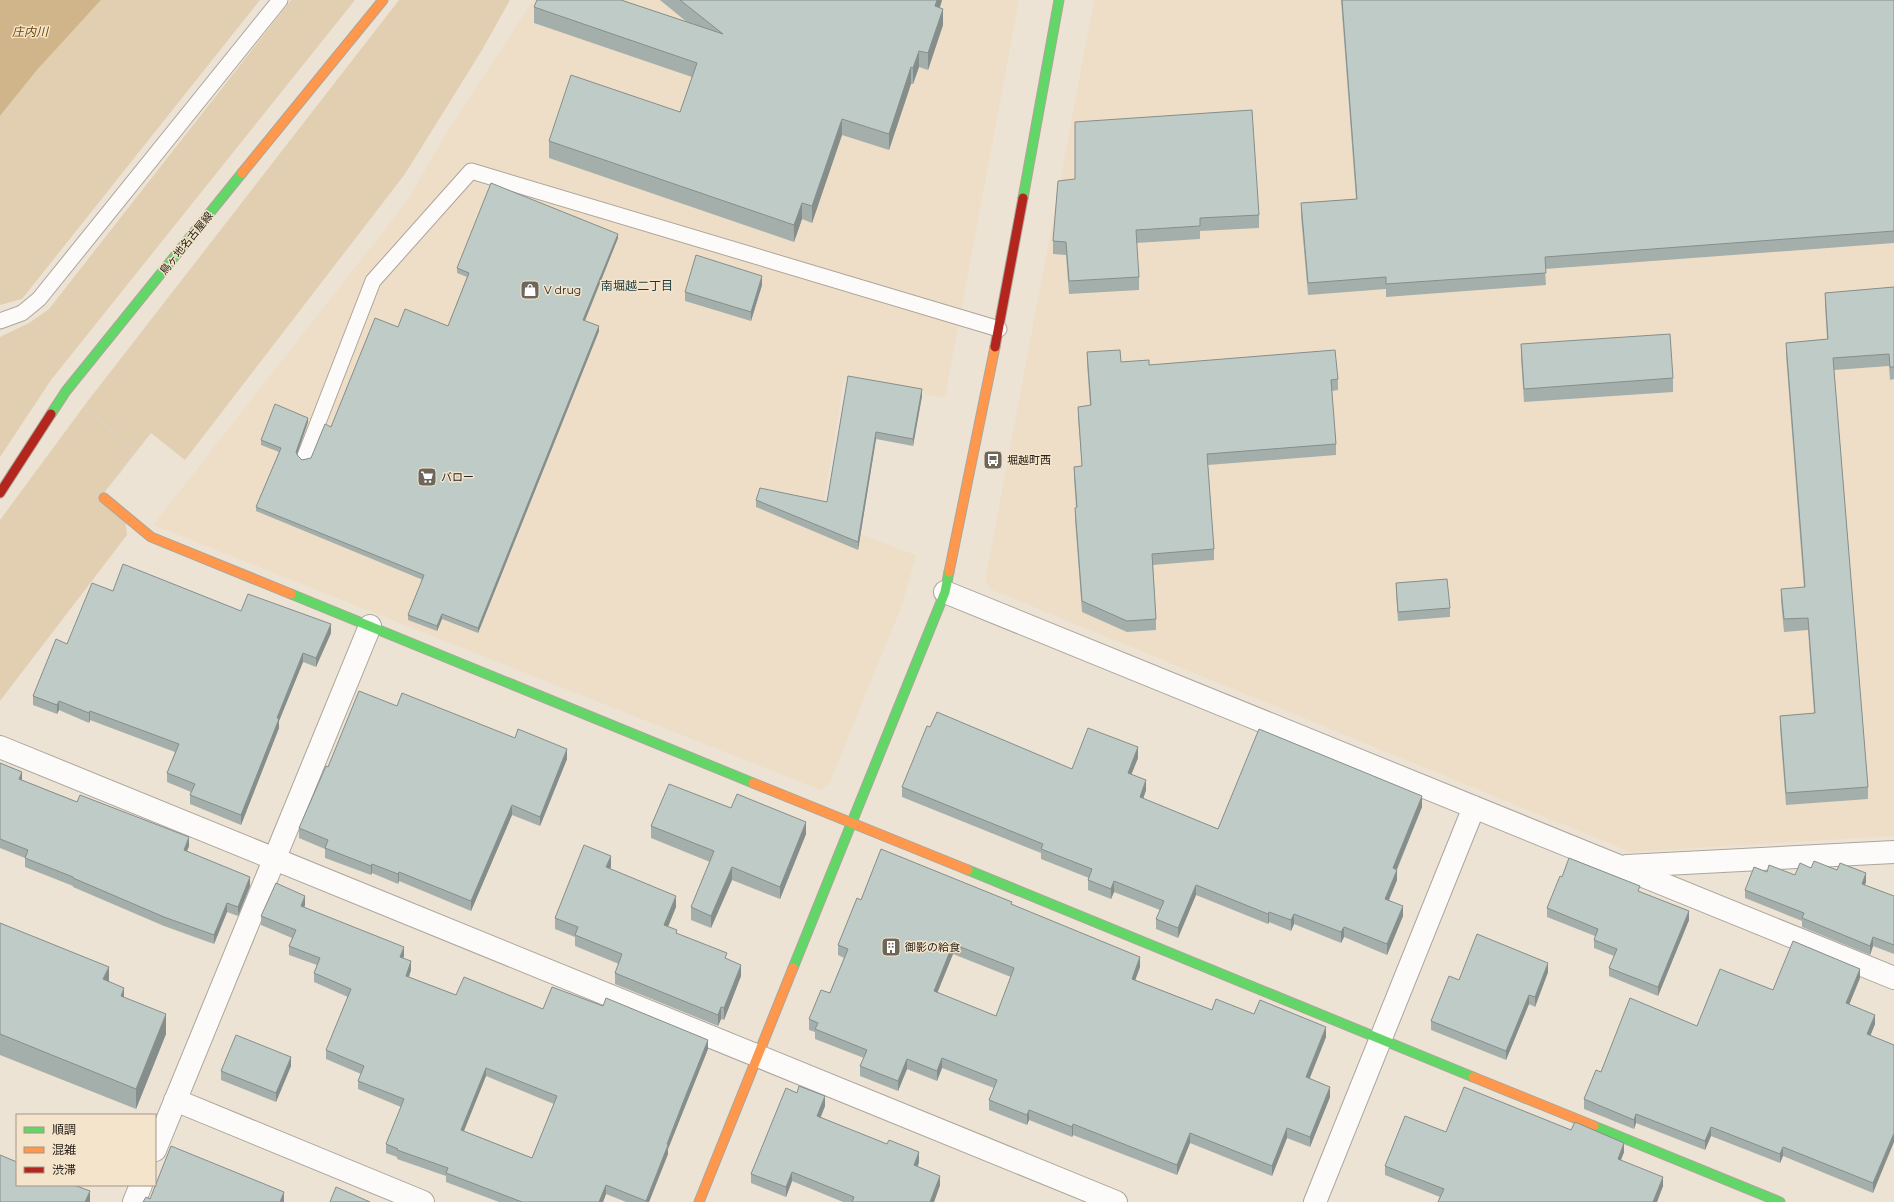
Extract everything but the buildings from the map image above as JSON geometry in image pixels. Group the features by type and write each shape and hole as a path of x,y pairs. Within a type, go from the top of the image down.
{"street":[{"name":"鳥ヶ地名古屋線","path":"0,493 66,391 383,0"},
{"path":"699,1202 946,592 999,329 1059,0"},
{"path":"104,498 151,537 1780,1202"},
{"path":"946,592 1894,978"},
{"path":"156,1148 370,626"},
{"path":"0,747 1116,1202"},
{"path":"1315,1202 1474,807"},
{"path":"1619,866 1894,852"},
{"path":"176,1100 423,1202"},
{"path":"134,1202 141,1186"}],"lane":[{"path":"0,321 22,313 39,299 280,0"},
{"path":"305,456 373,281 471,171 999,329"}],"path":[{"path":"66,391 134,450 104,498"}],"shaded area":[{"path":"101,0 260,0 22,299 0,305 0,116 37,70"},
{"path":"291,0 355,0 51,380 0,457 0,337 29,323 49,309"},
{"path":"399,0 510,0 482,50 405,174 185,460 151,433 100,498 125,519 127,535 0,701 0,520 87,402"},
{"path":"533,0 1019,0 945,398 844,379 821,520 916,555 903,603 829,784 820,790 153,525 407,201 444,137"},
{"path":"1094,0 1894,0 1894,836 1630,852 992,590 985,581"}],"water":[{"name":"庄内川","path":"0,0 101,0 37,70 0,116"}],"traffic: fast":[{"path":"1023,198 1059,0"},
{"path":"51,414 66,391 242,173"},
{"path":"793,968 945,592 949,572"},
{"path":"291,594 753,783"},
{"path":"968,870 1473,1077"},
{"path":"1594,1126 1780,1202"}],"traffic: slow":[{"path":"242,173 383,0"},
{"path":"949,572 995,347"},
{"path":"104,498 151,537 291,594"},
{"path":"753,783 968,870"},
{"path":"699,1202 793,968"},
{"path":"1473,1077 1594,1126"}],"traffic: jam":[{"path":"995,347 1023,198"},
{"path":"0,493 51,414"}],"place":[{"name":"V drug","path":"530,290"},
{"name":"堀越町西","path":"993,460"},
{"name":"バロー","path":"427,477"},
{"name":"御影の給食","path":"891,947"}],"district":[{"name":"南堀越二丁目","path":"637,285"}]}
